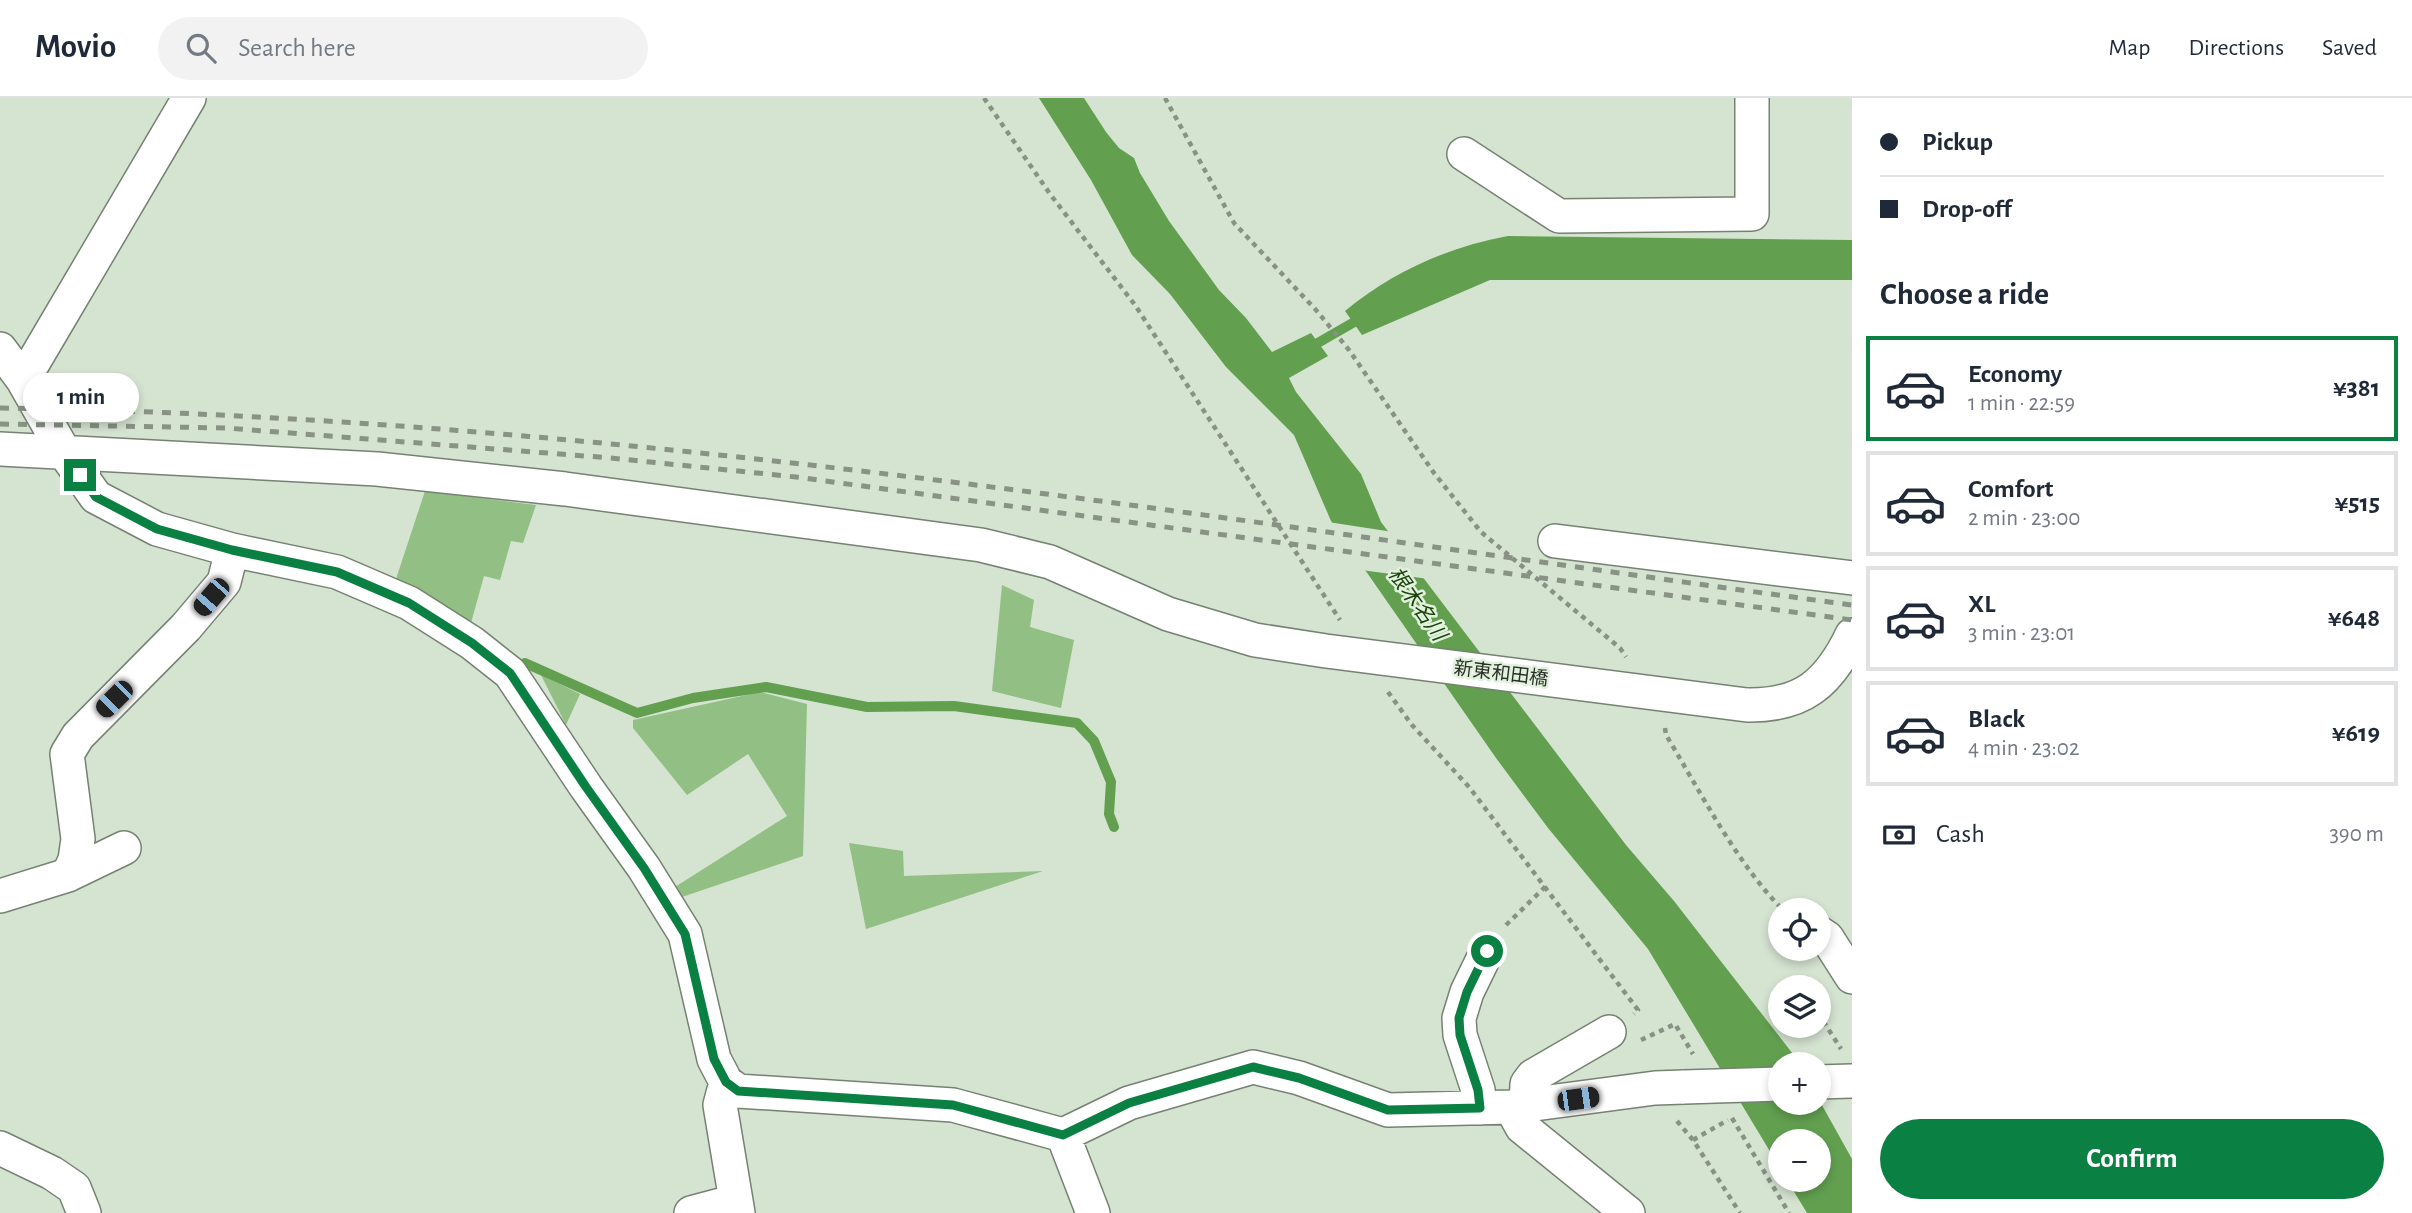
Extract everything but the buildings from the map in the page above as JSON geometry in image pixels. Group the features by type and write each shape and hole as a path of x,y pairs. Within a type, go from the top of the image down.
{"street":[{"path":"23,380 189,98"},
{"path":"1464,154 1559,216 1752,215 1752,98"},
{"path":"0,349 23,380 64,453 96,497 157,529 232,550 337,572 409,603 472,643 510,673 644,868 685,934 714,1059 726,1082 738,1091 953,1105 1063,1135 1129,1103 1253,1067 1299,1078 1388,1110 1505,1107 1670,1088 1768,1084"},
{"name":"新東和田橋","path":"0,449 390,471 565,489 981,545 1062,566 1141,603 1255,640 1747,705 1784,703 1801,696 1838,662 1852,635"},
{"path":"1555,541 1710,547 1852,578"},
{"path":"68,875 75,860 78,839 67,754 78,736 186,626 224,582 232,550"},
{"path":"0,896 68,875 124,848"},
{"path":"1831,944 1852,977"},
{"path":"1487,951 1467,992 1459,1018 1460,1035 1478,1090 1505,1107 1522,1127 1628,1213"},
{"path":"1505,1107 1533,1076 1609,1032"},
{"path":"1831,1077 1849,1069"},
{"path":"691,1213 737,1207 720,1105 726,1082"},
{"path":"1063,1135 1093,1213"},
{"path":"0,1148 52,1173 74,1188 84,1213"}],"path":[{"path":"984,98 1050,194 1135,305 1336,612 1348,632 1351,654"},
{"path":"1165,98 1234,223 1349,350 1434,473 1481,532 1620,648 1634,670 1642,692 1662,715 1666,735 1722,828 1771,898"},
{"path":"1383,686 1412,725 1469,787 1639,1010 1609,1032"},
{"path":"1487,951 1499,932 1546,886"},
{"path":"1642,1039 1675,1024"},
{"path":"1831,1036 1849,1069"},
{"path":"1670,1088 1670,1113 1693,1140 1740,1213"},
{"path":"1693,1140 1732,1118"}],"shaded area":[{"path":"425,491 536,505 523,543 511,541 500,580 484,576 471,623 396,579"},
{"path":"1002,585 1034,600 1030,627 1074,640 1061,708 992,691"},
{"path":"541,675 580,694 566,725"},
{"path":"760,692 807,704 803,856 682,897 675,887 787,816 748,754 687,795 633,728 633,720"},
{"path":"849,843 903,851 904,876 1043,871 866,929"}],"water":[{"name":"根木名川","path":"1039,98 1084,98 1119,148 1134,158 1169,221 1219,290 1246,318 1272,352 1311,333 1328,356 1289,378 1296,392 1361,474 1381,522 1626,845 1674,901 1768,1022 1768,1038 1781,1038 1791,1052 1768,1052 1768,1115 1827,1115 1852,1159 1852,1213 1807,1213 1794,1192 1831,1192 1831,1129 1768,1129 1768,1148 1648,949 1548,828 1496,758 1331,521 1294,435 1226,367 1170,294 1132,255 1091,180"},
{"path":"1508,236 1852,240 1852,280 1490,280 1362,335 1345,311 1382,284 1422,263 1464,247"}],"pier":[{"path":"1328,522 1393,532 1429,579 1361,570"}],"waterway":[{"path":"1309,348 1363,317"},
{"path":"525,663 637,713 693,698 766,687 867,707 954,706 1077,723 1094,741 1111,782 1109,814 1114,827"}],"railway":[{"path":"0,408 233,416 465,431 697,453 1160,509 1852,605"},
{"path":"0,424 226,428 611,458 796,477 1852,620"}],"route":[{"path":"80,475 96,497 157,529 232,550 337,572 409,603 472,643 510,673 644,868 685,934 714,1059 726,1082 738,1091 953,1105 1063,1135 1129,1103 1253,1067 1299,1078 1388,1110 1480,1108 1470,1060 1460,1035 1459,1018 1467,992 1487,951"}]}
